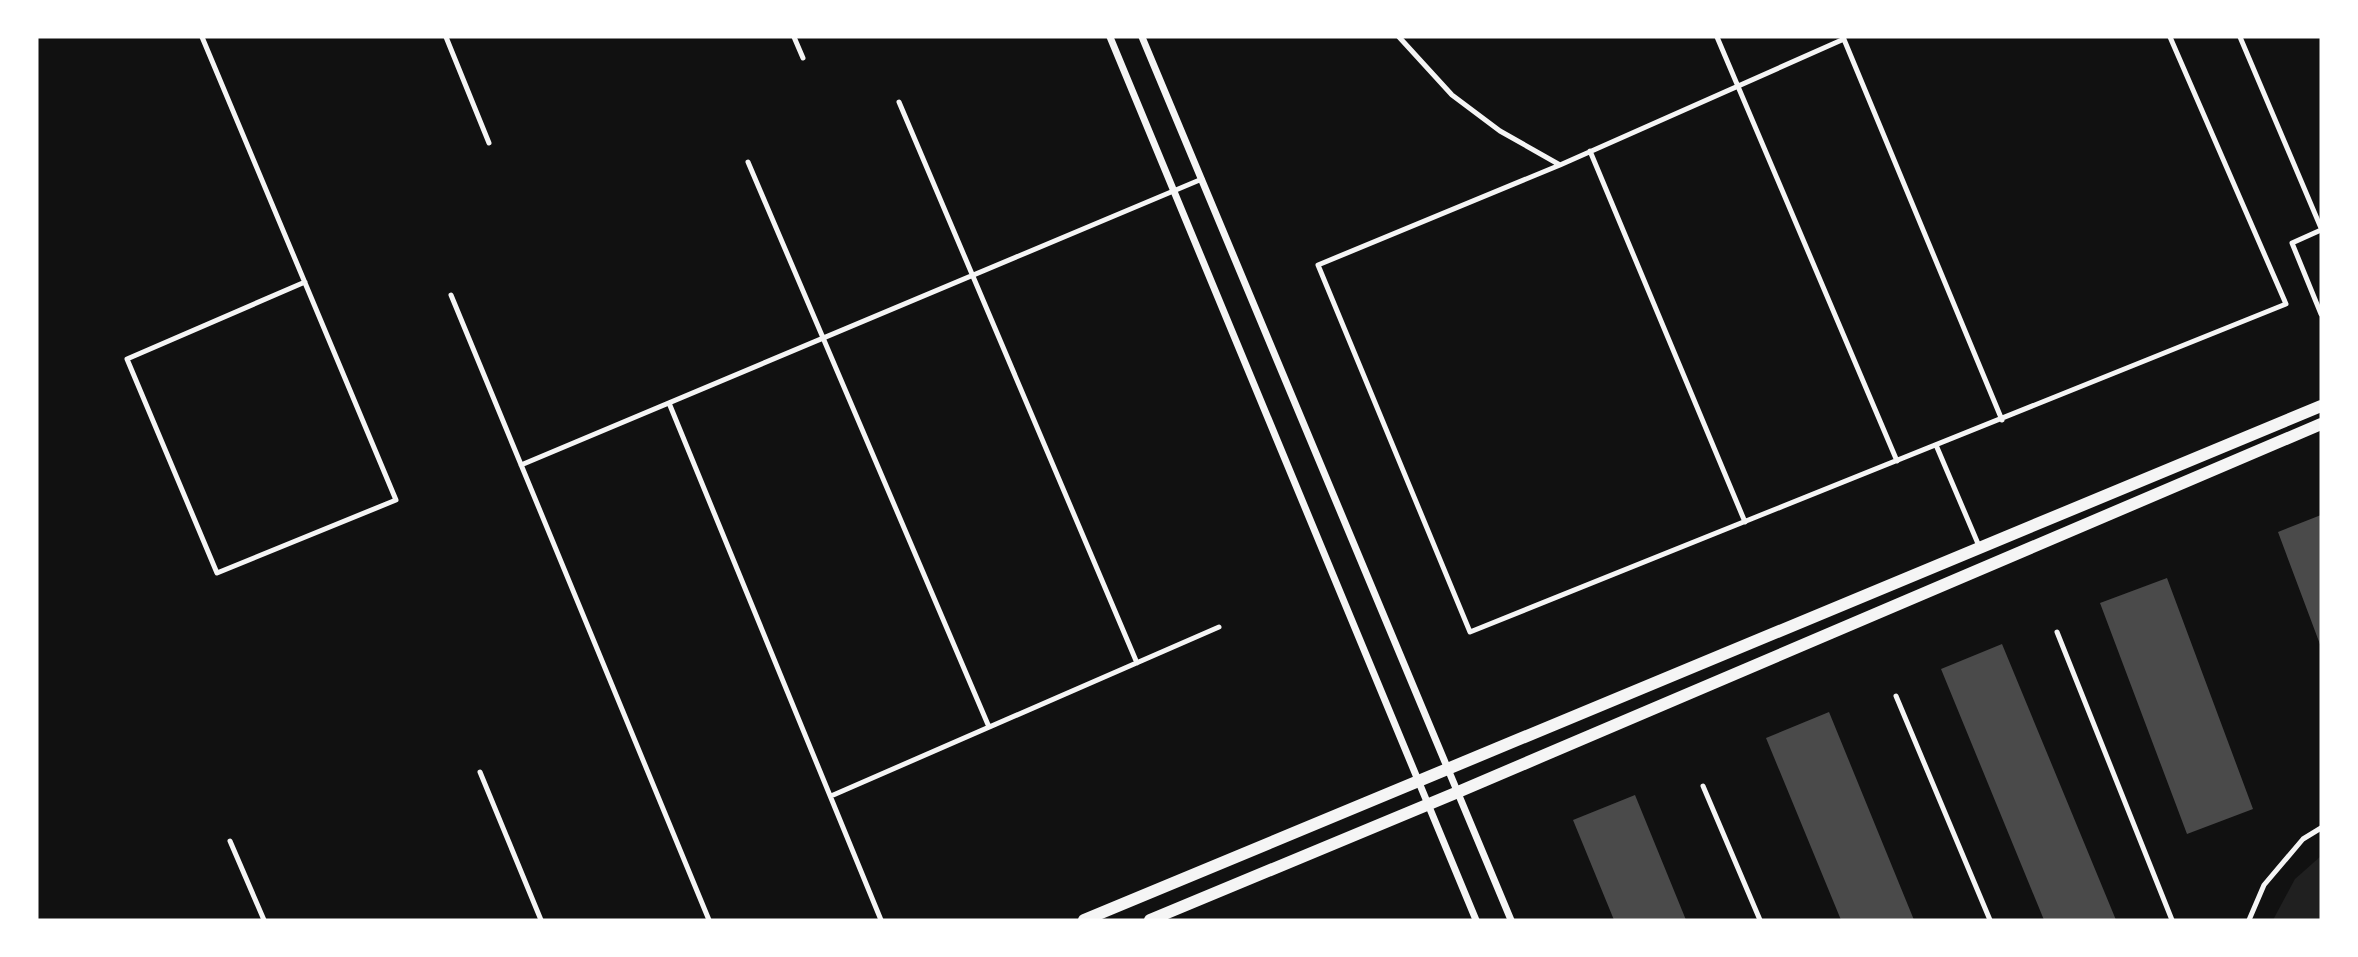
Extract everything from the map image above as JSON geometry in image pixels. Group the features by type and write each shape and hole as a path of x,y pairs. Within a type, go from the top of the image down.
{"street":[{"path":"1110,37 1476,920"},
{"path":"1142,37 1511,920"},
{"path":"1084,920 2321,406"},
{"path":"1150,920 1428,805 2321,424"}],"lane":[{"path":"202,37 305,282 396,500 217,573 127,359 305,282"},
{"path":"446,37 489,143"},
{"path":"794,37 803,58"},
{"path":"1398,37 1452,95 1500,131 1560,165"},
{"path":"1717,37 1897,461"},
{"path":"2002,420 1843,38 1560,165 1318,265 1470,632 2002,420 2286,304 2170,37"},
{"path":"2240,37 2321,229 2292,243 2321,314"},
{"path":"899,102 1137,663"},
{"path":"1590,152 1745,522"},
{"path":"748,162 989,727"},
{"path":"522,465 1202,179"},
{"path":"451,295 709,920"},
{"path":"669,403 881,920"},
{"path":"1936,445 1980,549"},
{"path":"831,796 1219,627"},
{"path":"2057,632 2172,920"},
{"path":"1896,696 1990,920"},
{"path":"480,772 541,920"},
{"path":"1703,786 1760,920"},
{"path":"2249,920 2264,885 2302,839 2321,828"},
{"path":"230,841 264,920"}],"shaded area":[{"path":"2321,856 2321,920 2273,920 2295,879"}],"building":[{"path":"2321,515 2321,647 2278,532"},
{"path":"2167,578 2253,809 2187,834 2100,603"},
{"path":"2002,644 2116,920 2044,920 1941,669"},
{"path":"1829,712 1914,920 1841,920 1766,738"},
{"path":"1635,795 1686,920 1614,920 1573,820"}]}
